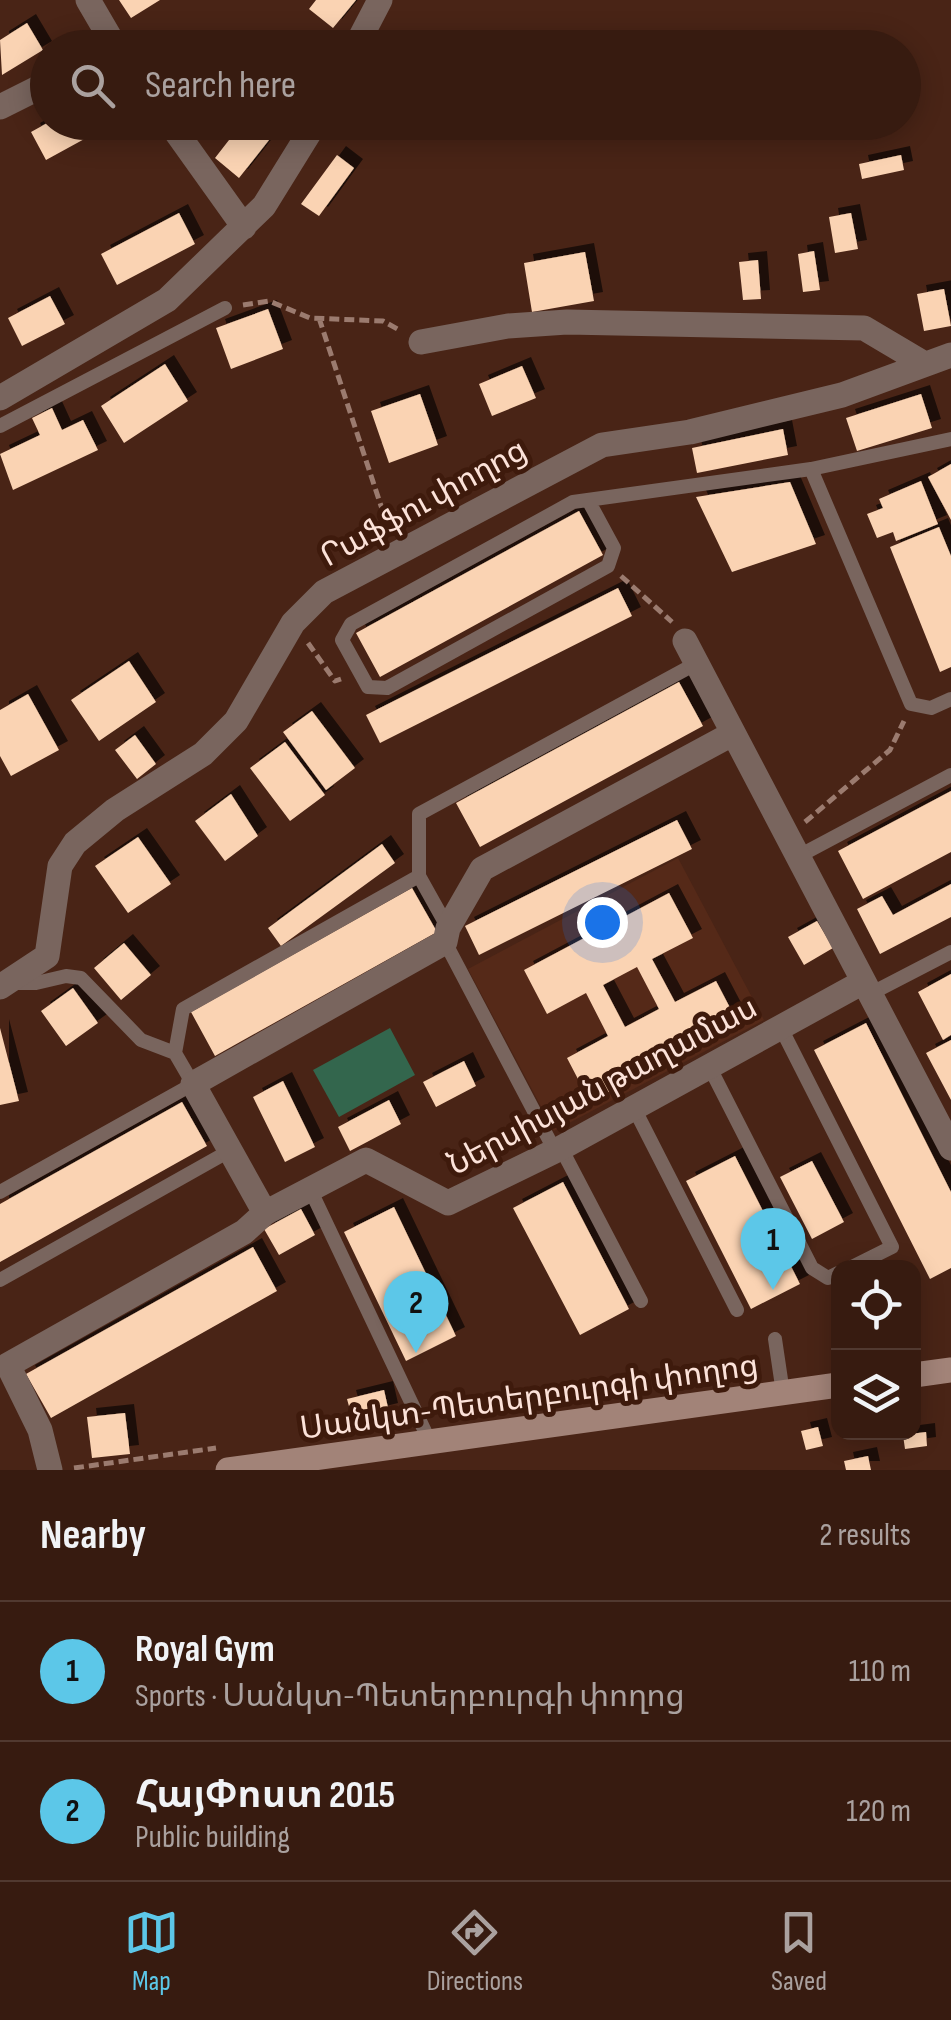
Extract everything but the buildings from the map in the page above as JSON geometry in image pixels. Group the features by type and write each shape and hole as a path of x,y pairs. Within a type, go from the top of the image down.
{"street":[{"path":"88,0 106,30"},
{"path":"364,30 380,0"},
{"path":"0,107 30,92"},
{"path":"183,140 244,226"},
{"path":"0,398 167,300 264,206 305,140"},
{"path":"422,342 508,326 567,322 864,328 923,363"},
{"name":"Րաֆֆու փողոց","path":"6,985 47,956 60,866 75,842 116,810 203,754 236,721 293,623 324,592 602,445 690,432 842,395 951,355"},
{"path":"684,642 950,1144"},
{"path":"265,1212 193,1084 446,935 482,870 732,734"},
{"name":"Ներսիսյան թաղամաս","path":"50,1470 40,1430 4,1356 244,1232 265,1212 366,1160 448,1203 558,1150 780,1028 866,988"},
{"path":"921,1374 951,1370"},
{"name":"Սանկտ-Պետերբուրգի փողոց","path":"228,1470 831,1387"}],"lane":[{"path":"0,426 225,308"},
{"path":"588,500 614,548 608,566 387,688 368,687 342,640 351,624 573,502 811,469 951,439"},
{"path":"811,469 911,704 931,708 951,700"},
{"path":"641,1301 558,1150 419,876 419,814 684,642"},
{"path":"792,848 951,775"},
{"path":"175,1053 184,1009 419,876"},
{"path":"866,988 951,952"},
{"path":"0,1192 193,1084 175,1053 142,1040 82,978 6,985"},
{"path":"780,1028 892,1248 867,1260"},
{"path":"710,1066 812,1268 831,1276"},
{"path":"634,1108 737,1310"},
{"path":"0,1280 231,1150"},
{"path":"310,1189 430,1442"},
{"path":"775,1340 783,1393"}],"path":[{"path":"225,308 269,301 319,318 382,321 422,342"},
{"path":"319,318 361,456 397,552"},
{"path":"608,566 684,642"},
{"path":"306,642 335,681"},
{"path":"792,848 890,750 911,704"}],"shaded area":[{"path":"678,858 764,1020 554,1131 468,969"}],"green space":[{"path":"390,1028 415,1075 339,1117 313,1070"}],"place":[{"name":"Royal Gym","path":"773,1290"},
{"name":"ՀայՓոստ 2015","path":"416,1353"}]}
